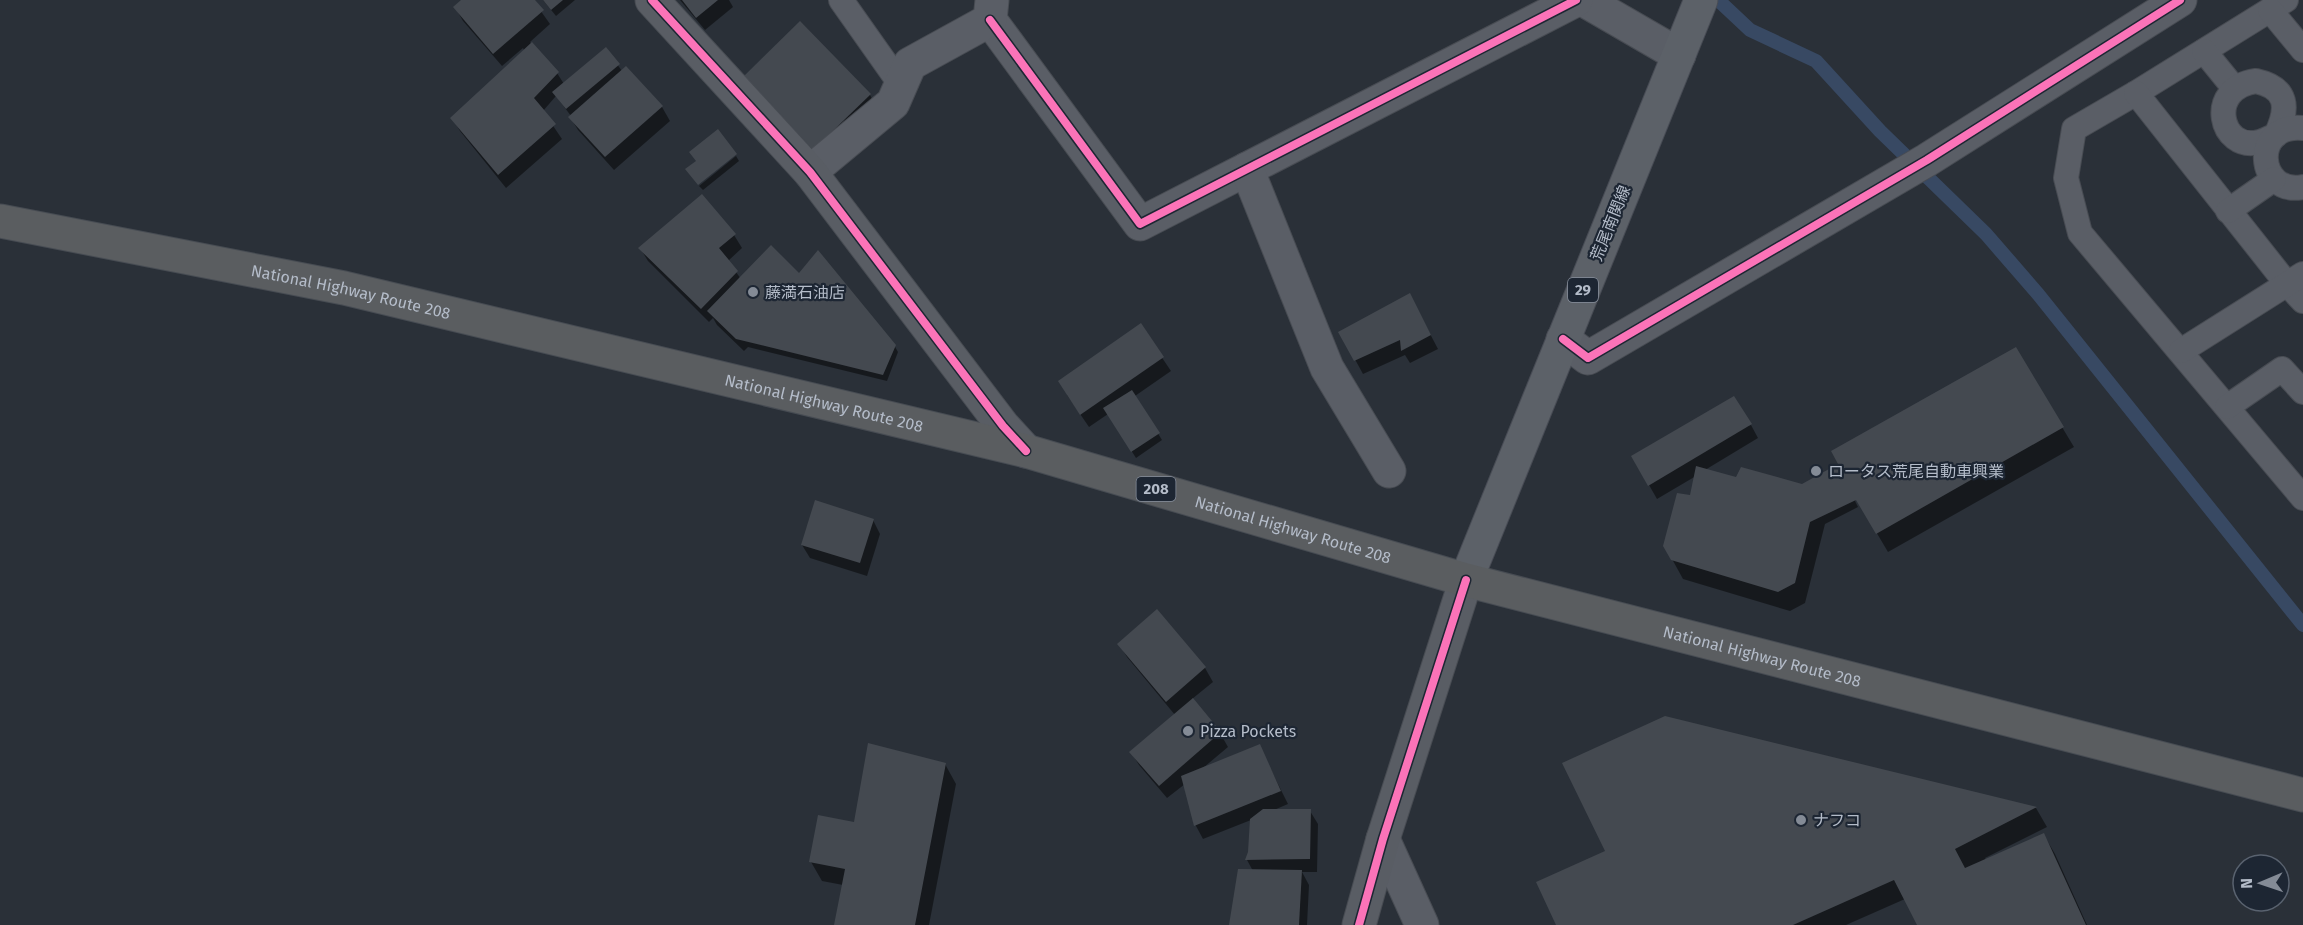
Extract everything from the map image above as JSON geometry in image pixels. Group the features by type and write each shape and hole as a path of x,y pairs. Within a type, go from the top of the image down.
{"highway":[{"name":"National Highway Route 208","path":"0,221 344,288 1026,451 1466,580 2303,795"}],"main road":[{"name":"荒尾南関線","path":"1466,580 1701,0"}],"street":[{"path":"652,0 810,172 1003,426 1026,451"},
{"path":"810,172 892,103 910,64 991,10 1140,224 1576,0"},
{"path":"1584,0 1679,55"},
{"path":"1563,339 1587,358 1927,160 2180,0"},
{"path":"1247,169 1328,368 1389,471"},
{"path":"1359,925 1383,839 1466,580"},
{"path":"1383,839 1422,925"}],"lane":[{"path":"841,0 901,85"},
{"path":"2303,50 2278,5 2074,129 2066,178 2080,233 2303,498"},
{"path":"2204,51 2234,88"},
{"path":"2303,128 2286,129 2276,135 2258,142 2238,141 2225,125 2223,115 2228,95 2244,82 2256,81 2276,88 2283,97 2284,118 2276,135 2265,148 2264,158 2274,179 2289,188 2303,188"},
{"path":"2136,93 2228,211 2298,287 2181,351"},
{"path":"2228,211 2274,179"},
{"path":"2227,407 2282,369 2303,392"}],"building":[{"path":"461,0 535,0 544,10 493,54 453,7"},
{"path":"543,0 563,0 551,10"},
{"path":"682,0 718,0 696,18"},
{"path":"800,21 871,94 813,150 743,77"},
{"path":"532,42 559,72 534,98 556,124 498,175 450,118"},
{"path":"606,47 620,64 566,109 552,92"},
{"path":"626,66 663,106 605,157 568,117"},
{"path":"718,129 737,154 698,185 685,169 696,161 689,152"},
{"path":"702,194 736,234 719,248 738,271 701,309 638,248"},
{"path":"771,245 799,273 818,250 896,345 883,375 736,339 707,311"},
{"path":"1410,293 1431,335 1401,351 1400,340 1354,361 1338,332"},
{"path":"1141,323 1164,357 1080,415 1058,381"},
{"path":"2016,347 2064,427 1876,534 1856,500 1810,522 1795,583 1778,592 1671,560 1663,546 1677,493 1690,495 1696,466 1736,477 1741,467 1802,484 1838,464 1831,451"},
{"path":"1132,390 1160,433 1131,452 1103,408"},
{"path":"1734,396 1752,424 1648,486 1631,456"},
{"path":"815,500 874,519 860,563 801,545"},
{"path":"1157,609 1206,667 1166,702 1117,644"},
{"path":"1193,698 1221,732 1159,786 1129,752"},
{"name":"ナフコ","path":"1665,716 2037,807 1955,849 1965,868 2044,833 2086,925 1917,925 1894,880 1793,925 1556,925 1536,882 1605,851 1562,763"},
{"path":"868,743 946,763 915,925 834,925 845,869 809,862 818,815 854,822"},
{"path":"1260,744 1281,791 1194,826 1181,776"},
{"path":"1263,809 1311,809 1310,859 1245,860 1248,852 1250,819"},
{"path":"1238,869 1302,870 1299,925 1229,925"}],"waterway":[{"path":"1718,0 1750,30 1816,61 1880,131 1986,234 2038,294 2303,625"}],"cycle path":[{"path":"652,0 810,172 1003,426 1026,451"},
{"path":"990,20 1140,224 1576,0"},
{"path":"1563,339 1588,358 1927,160 2180,0"},
{"path":"1359,925 1383,839 1466,580"}],"place":[{"name":"藤満石油店","path":"753,292"},
{"name":"ロータス荒尾自動車興業","path":"1816,471"},
{"name":"Pizza Pockets","path":"1188,731"},
{"name":"ナフコ","path":"1801,820"}]}
